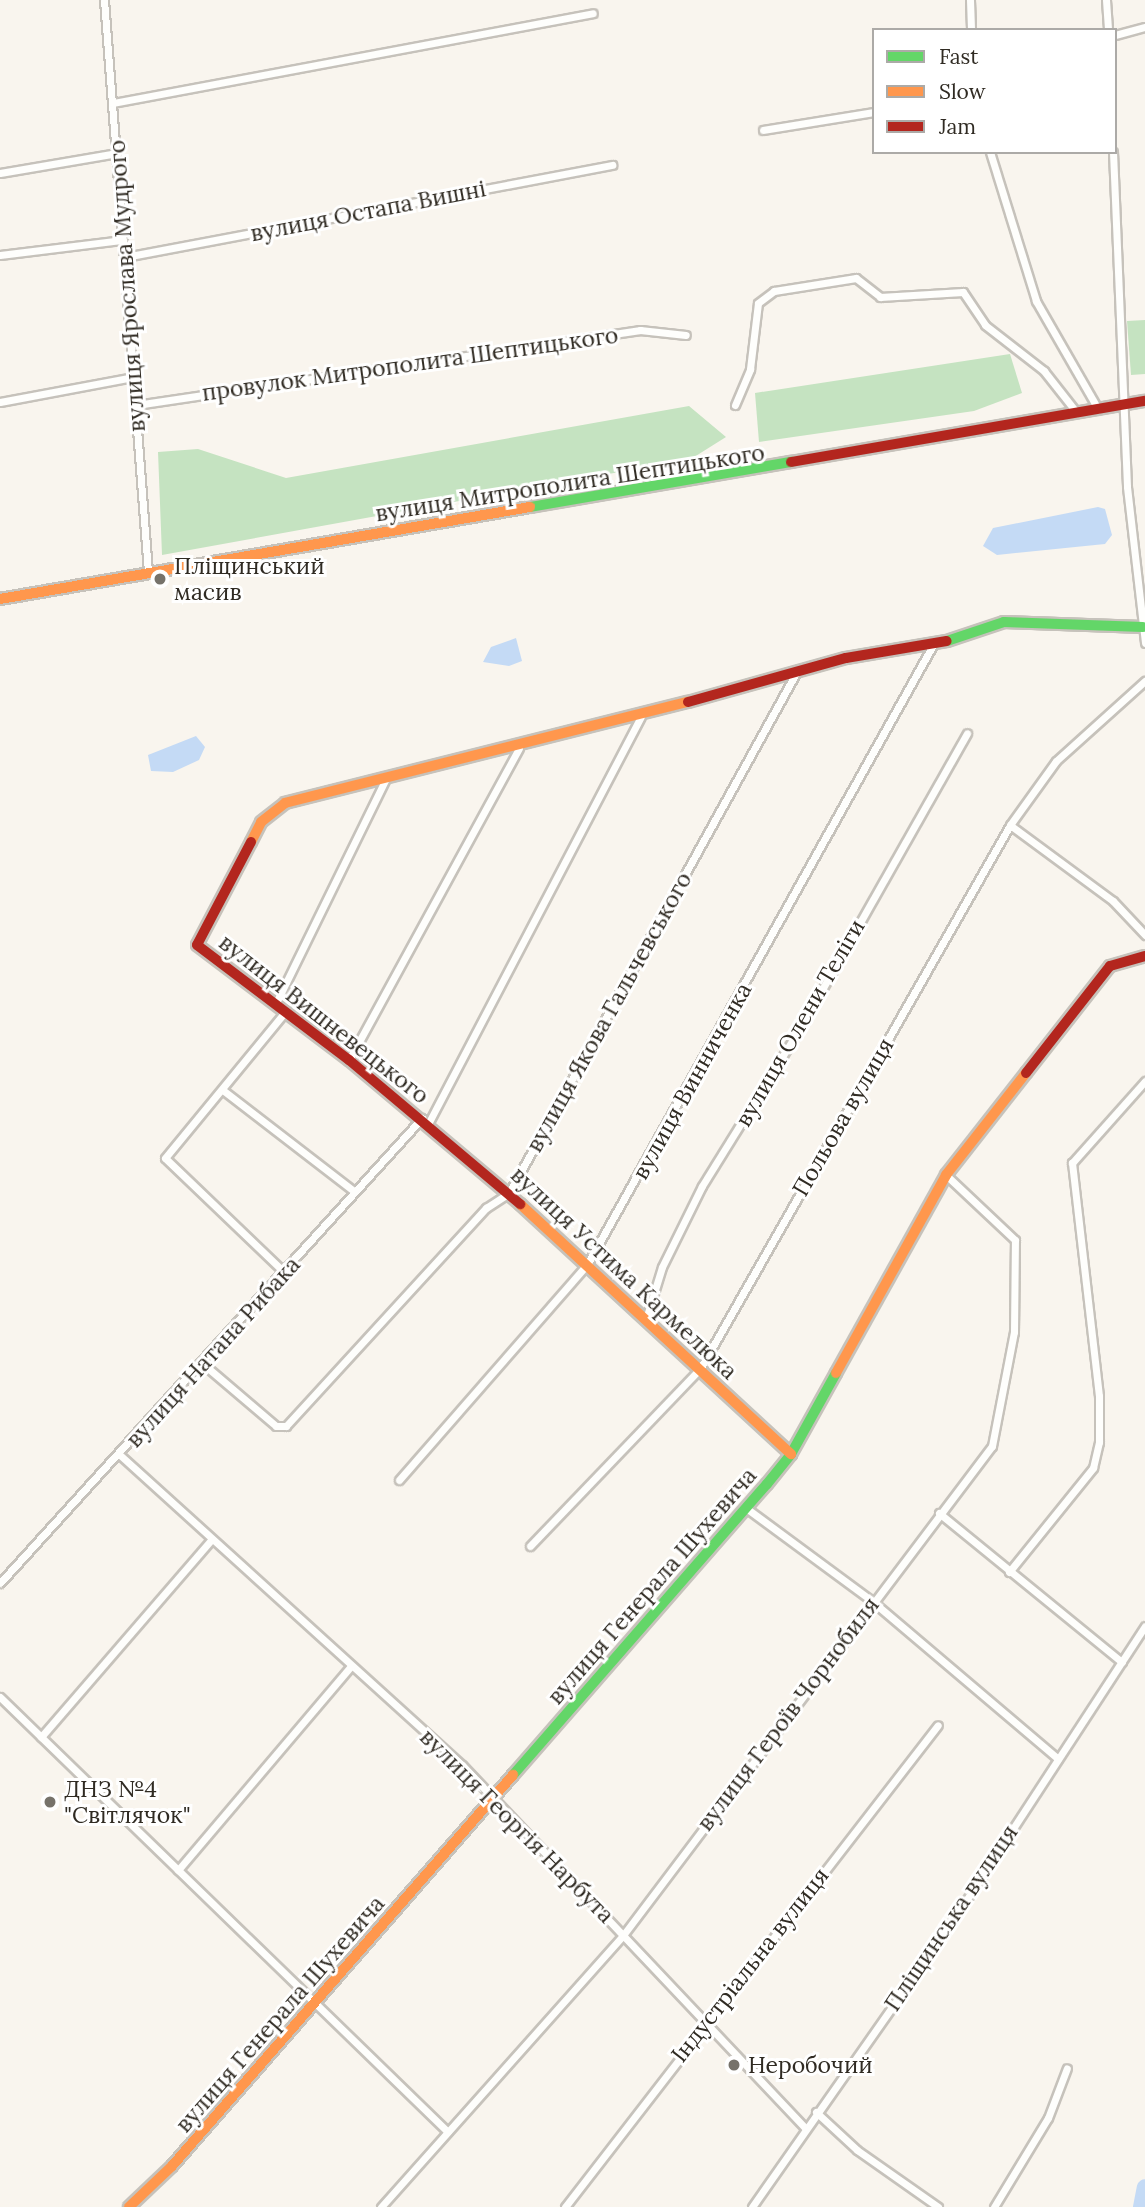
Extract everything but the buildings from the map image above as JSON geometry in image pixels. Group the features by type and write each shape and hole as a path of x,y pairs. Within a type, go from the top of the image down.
{"street":[{"name":"вулиця Ярослава Мудрого","path":"104,0 148,572"},
{"path":"970,0 971,28"},
{"path":"1107,0 1108,28"},
{"path":"113,103 593,13"},
{"path":"1117,34 1145,27"},
{"path":"763,130 872,113"},
{"path":"0,173 117,153"},
{"path":"991,154 1036,301 1098,409"},
{"path":"1113,154 1123,405 1145,643"},
{"name":"вулиця Остапа Вишні","path":"125,257 612,165"},
{"path":"0,255 123,240"},
{"path":"735,405 750,369 758,303 774,291 856,278 880,297 962,292 985,325 1044,371 1077,413"},
{"name":"провулок Митрополита Шептицького","path":"136,405 640,330 685,335"},
{"path":"0,402 133,377"},
{"name":"вулиця Митрополита Шептицького","path":"0,599 148,572 774,470 1145,401"},
{"path":"275,1005 387,777 519,748 641,717 795,675 846,658 933,645 1015,621 1084,628 1143,627"},
{"name":"вулиця Винниченка","path":"399,1480 588,1264 933,645"},
{"name":"вулиця Якова Гальчевського","path":"202,1363 276,1426 286,1426 486,1208 509,1193 795,675"},
{"name":"Польова вулиця","path":"530,1546 700,1369 1010,825 1056,761 1145,681"},
{"name":"вулиця Натана Рибака","path":"0,1583 120,1455 355,1192 425,1121 641,717"},
{"name":"вулиця Олени Теліги","path":"646,1319 662,1267 702,1186 806,1018 967,733"},
{"path":"349,1060 519,748"},
{"name":"вулиця Вишневецького","path":"387,777 285,803 261,822 197,945 425,1121"},
{"path":"1010,825 1113,901 1145,934"},
{"name":"вулиця Генерала Шухевича","path":"129,2207 315,2003 790,1454 946,1175 1110,966 1145,956"},
{"path":"285,1012 224,1091 165,1158 285,1273"},
{"path":"1009,1572 1093,1468 1099,1442 1099,1396 1072,1163 1145,1081"},
{"path":"224,1091 355,1192"},
{"name":"вулиця Устима Кармелюка","path":"425,1121 588,1264 790,1454"},
{"name":"вулиця Героїв Чорнобиля","path":"381,2207 624,1934 872,1601 992,1446 1014,1332 1016,1240 946,1175"},
{"name":"вулиця Георгія Нарбута","path":"120,1455 494,1798 706,2019 805,2128"},
{"path":"746,1508 872,1601 1058,1759"},
{"path":"939,1513 1122,1662"},
{"path":"41,1737 211,1541"},
{"name":"Пліщинська вулиця","path":"752,2207 816,2112 956,1916 1145,1626"},
{"path":"178,1870 350,1667"},
{"path":"0,1697 448,2132"},
{"name":"Індустріальна вулиця","path":"565,2207 706,2019 938,1725"},
{"path":"994,2207 1048,2118 1066,2068"},
{"path":"816,2112 858,2150 938,2207"}],"green space":[{"path":"1145,320 1145,374 1131,375 1127,321"},
{"path":"1010,354 1022,393 974,411 759,442 755,393"},
{"path":"689,406 726,437 691,459 162,555 158,452 198,449 286,478"}],"water":[{"path":"1098,507 1105,509 1112,535 1105,544 997,555 983,546 993,528"},
{"path":"516,638 522,661 509,666 483,662 491,647"},
{"path":"196,736 205,747 199,760 173,772 151,771 148,755"}],"waterway":[{"path":"1141,2207 1145,2187"}],"traffic: fast":[{"path":"530,507 791,462"},
{"path":"947,641 1004,622 1143,627"},
{"path":"513,1775 767,1484 791,1454 836,1373"}],"traffic: slow":[{"path":"0,599 530,507"},
{"path":"251,842 261,822 285,803 688,702"},
{"path":"836,1373 946,1175 1026,1073"},
{"path":"520,1204 791,1454"},
{"path":"129,2207 172,2166 513,1775"}],"traffic: jam":[{"path":"791,462 1145,401"},
{"path":"688,702 846,658 947,641"},
{"path":"251,842 197,945 349,1060 520,1204"},
{"path":"1026,1073 1110,966 1145,956"}],"place":[{"name":"Пліщинський масив","path":"160,579"},
{"name":"ДНЗ №4 \"Світлячок\"","path":"50,1802"},
{"name":"Неробочий","path":"734,2065"}]}
